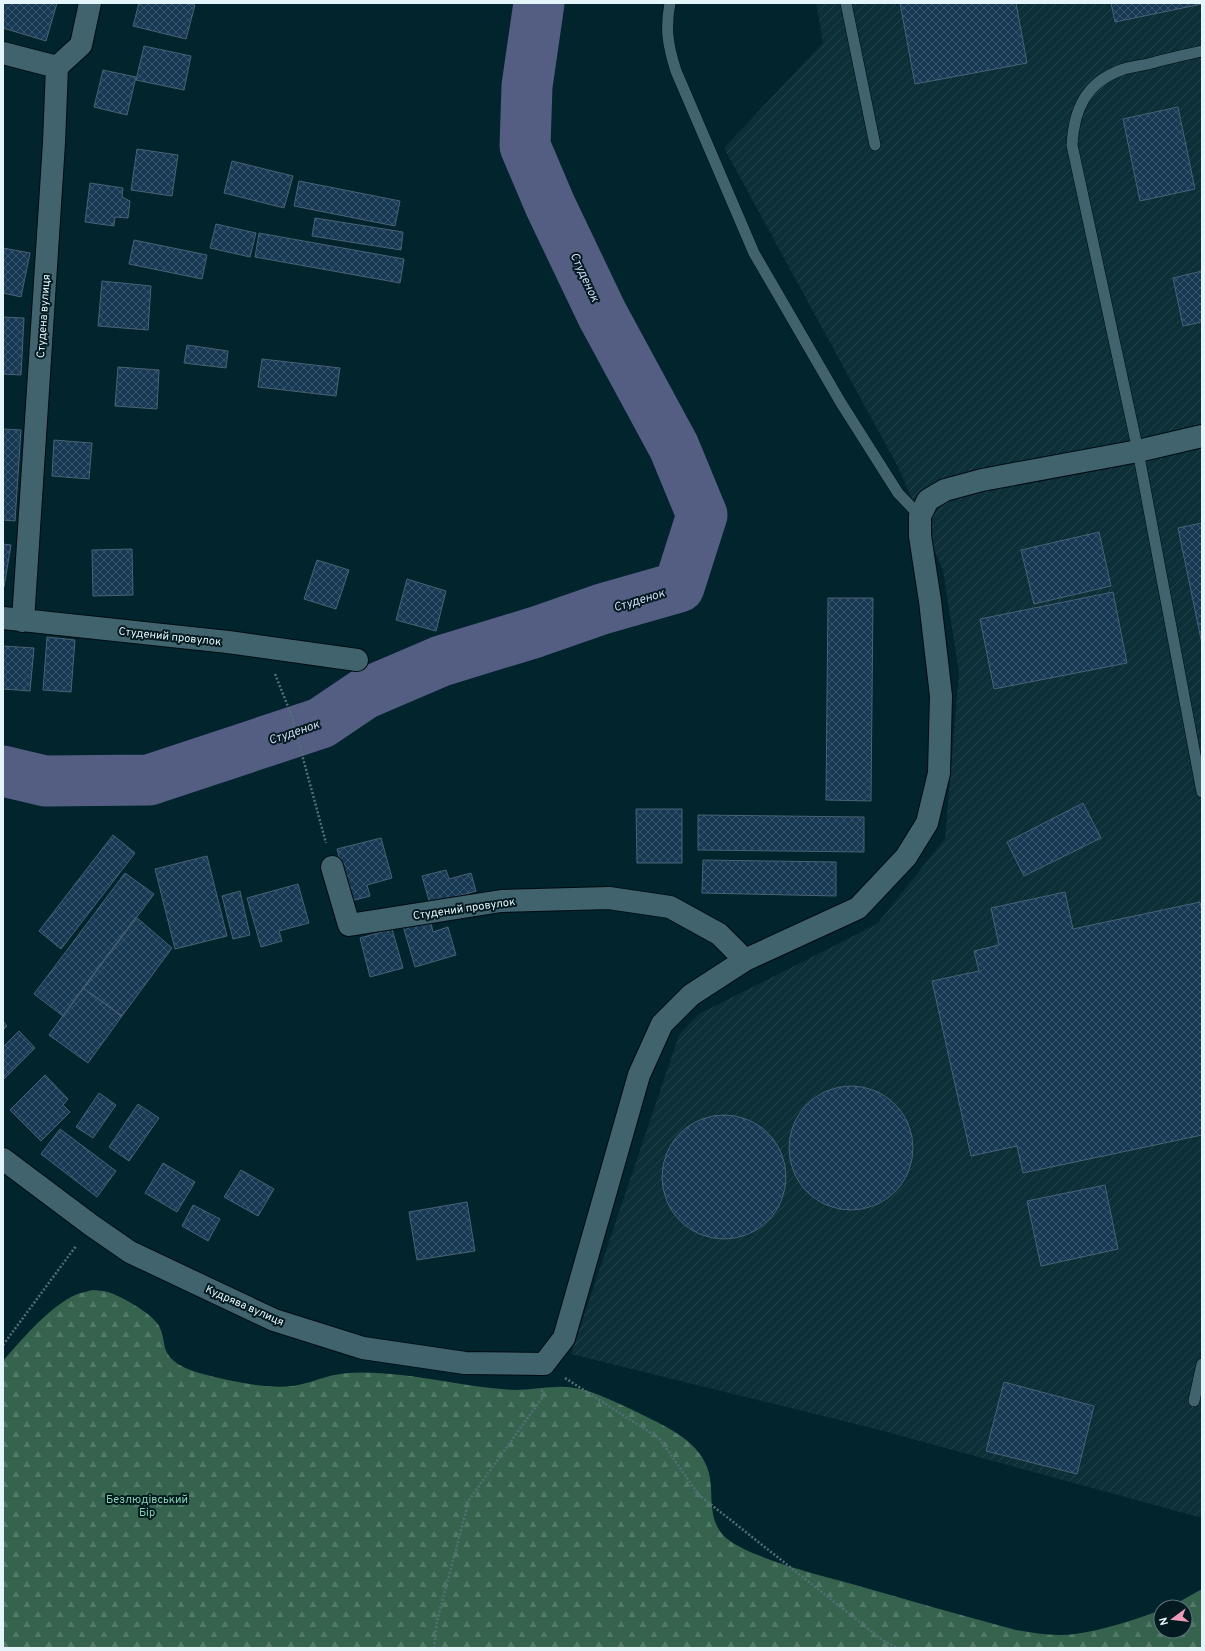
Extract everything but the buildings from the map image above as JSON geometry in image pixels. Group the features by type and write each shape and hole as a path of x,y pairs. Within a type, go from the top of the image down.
{"street":[{"path":"3,53 57,68 81,45 90,3"},
{"name":"Студена вулиця","path":"13,619 54,143 57,68"},
{"path":"544,1364 564,1338 639,1075 662,1024 691,995 745,960 858,908 906,857 928,823 939,773 941,696 930,601 920,536 920,516 928,500 945,490 982,480 1138,451 1202,436"},
{"name":"Студений провулок","path":"13,619 265,647 357,660"},
{"name":"Студений провулок","path":"332,867 349,925 501,901 610,898 670,907 719,934 745,960"},
{"name":"Кудрява вулиця","path":"3,1159 91,1225 130,1252 274,1320 362,1348 465,1363 544,1364"}],"lane":[{"path":"670,3 667,26 668,45 676,71 754,253 841,402 898,493 920,516"},
{"path":"846,3 875,144"},
{"path":"1202,51 1121,70 1104,78 1090,91 1079,107 1073,125 1072,144 1138,451 1202,792"},
{"path":"1194,1401 1202,1364"}],"path":[{"path":"265,647 291,714 332,867"},
{"path":"3,1345 91,1225"},
{"path":"434,1648 437,1621 469,1500 542,1398 544,1364 659,1438 699,1495 881,1639 896,1648"}],"shaded area":[{"path":"816,3 1202,3 1202,1518 876,1429 571,1354 679,1035 699,1014 877,924 945,839 959,673 943,570 898,467 724,148 823,43"}],"green space":[{"name":"Безлюдівський Бір","path":"92,1290 98,1290 114,1294 127,1301 148,1314 157,1323 162,1332 167,1354 181,1366 203,1374 236,1382 282,1387 303,1384 339,1374 366,1372 411,1376 497,1389 520,1390 546,1387 568,1387 594,1393 663,1425 683,1437 691,1444 705,1462 709,1473 713,1513 718,1528 723,1535 733,1543 764,1558 803,1571 1016,1630 1053,1635 1068,1635 1097,1630 1153,1613 1153,1639 1193,1639 1193,1599 1184,1599 1202,1589 1202,1648 3,1648 3,1361 26,1335 53,1309 62,1302"}],"waterway":[{"name":"Студенок","path":"3,771 45,781 149,780 321,723 364,694 441,661 536,632 602,609 679,587 702,515 674,447 602,314 550,205 525,146 527,86 539,3"}]}
